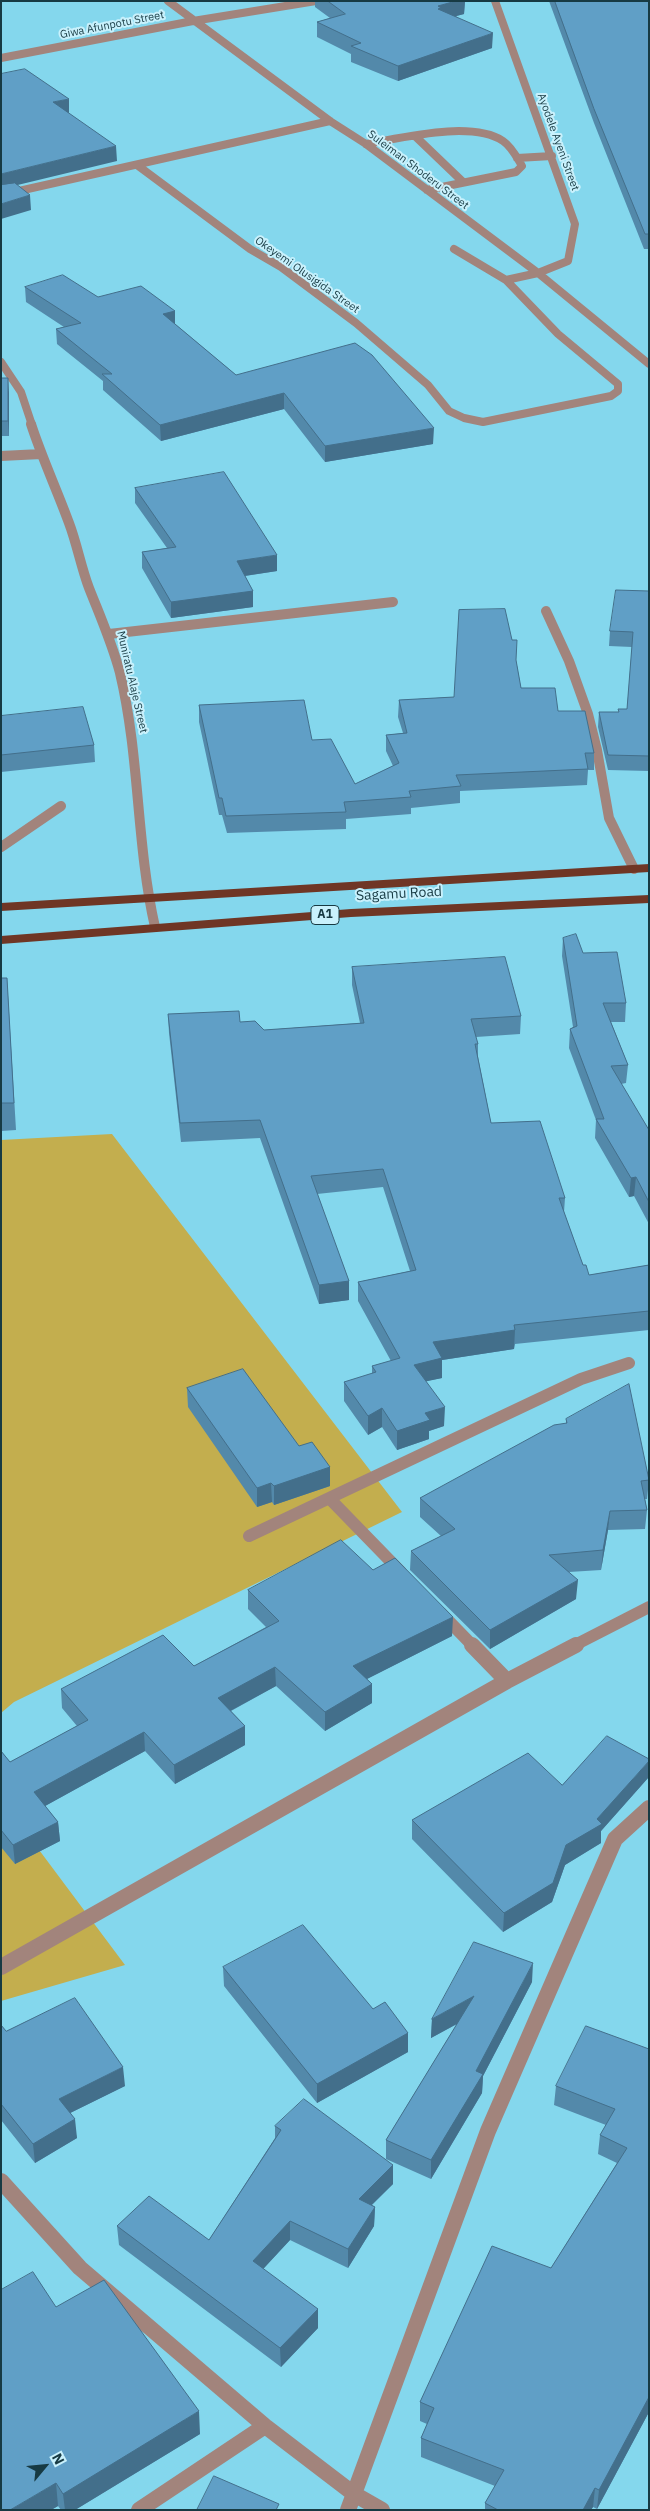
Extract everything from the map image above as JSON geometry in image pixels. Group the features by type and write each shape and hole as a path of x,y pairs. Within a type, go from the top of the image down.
{"highway":[{"name":"Sagamu Road","path":"1,907 148,896 649,868"},
{"name":"Sagamu Road","path":"1,940 351,913 649,899"}],"street":[{"name":"Suleiman Shoderu Street","path":"168,1 330,121 366,144 538,273 649,364"},
{"name":"Giwa Afunpotu Street","path":"1,58 193,21 316,1"},
{"name":"Ayodele Ayeni Street","path":"495,1 575,224 568,261 538,273"},
{"path":"1,195 330,121"},
{"path":"366,144 415,136 477,133 503,142 522,166 516,172 427,190"},
{"path":"415,136 463,182"},
{"path":"517,158 552,156"},
{"name":"Okeyemi Olusigida Street","path":"138,164 250,249 323,297 356,322 428,384 448,411 464,418 483,422 611,396 618,391 618,384 558,334 506,280"},
{"path":"454,249 506,280 538,273"},
{"name":"Muniratu Alaje Street","path":"1,362 21,392 41,454 70,524 90,587 109,634 134,750 148,896 156,927"},
{"path":"1,456 41,454"},
{"path":"109,634 208,625 318,609 393,602"},
{"path":"546,611 559,635 579,690 597,750 607,811 634,869"},
{"path":"1,847 62,806"},
{"path":"249,1536 581,1379 628,1363"},
{"path":"329,1498 411,1583"},
{"path":"432,1604 507,1681"},
{"path":"1,1967 507,1681 649,1607"},
{"path":"351,2502 488,2131 616,1839 649,1808"},
{"path":"1,2181 80,2268 351,2502 382,2510"},
{"path":"139,2510 265,2426"}],"shaded area":[{"path":"112,1134 402,1512 14,1702 1,1713 1,1140"},
{"path":"1,1799 125,1965 1,2001"}],"building":[{"path":"328,1 456,1 438,6 441,8 438,9 493,33 398,66 351,46 361,43 317,22 345,14"},
{"path":"555,1 648,1 649,3 649,234 645,234 594,109"},
{"path":"25,69 69,99 53,102 116,146 1,174 1,74"},
{"path":"15,183 30,195 1,204 1,185"},
{"path":"63,275 98,297 141,286 175,311 163,314 236,375 355,343 372,355 434,428 325,446 284,393 160,425 102,374 112,374 56,329 81,323 25,287"},
{"path":"1,378 8,378 8,421 1,421"},
{"path":"224,472 277,555 237,561 253,591 171,602 142,552 176,547 135,488"},
{"path":"616,590 649,591 649,756 608,755 599,712 619,712 618,709 627,709 633,632 610,631"},
{"path":"505,609 512,640 517,640 516,660 521,688 555,688 558,711 585,711 594,753 585,753 588,769 456,775 461,786 409,791 411,797 344,802 346,812 226,816 222,798 219,798 199,705 304,700 312,740 331,739 355,784 399,763 386,735 407,733 399,700 454,697 459,610"},
{"path":"83,707 94,745 1,755 1,716"},
{"path":"576,934 583,953 617,952 626,1003 603,1003 628,1065 611,1066 649,1130 649,1202 636,1177 631,1178 596,1119 604,1119 570,1029 577,1026 563,938"},
{"path":"505,957 521,1016 471,1019 478,1044 475,1044 491,1123 540,1121 565,1198 559,1198 583,1265 586,1265 589,1275 649,1265 649,1311 514,1325 515,1330 433,1342 442,1358 414,1365 445,1407 425,1413 430,1420 397,1431 382,1408 368,1416 344,1382 376,1372 372,1366 400,1358 358,1282 416,1270 383,1169 311,1176 349,1281 319,1285 260,1120 180,1123 168,1014 239,1011 240,1022 255,1021 264,1030 364,1023 352,967"},
{"path":"1,978 7,978 14,1103 1,1103"},
{"path":"243,1369 299,1446 312,1442 330,1467 274,1486 271,1483 257,1488 187,1388"},
{"path":"629,1384 649,1480 641,1481 647,1510 610,1511 603,1550 549,1555 578,1580 490,1630 411,1551 455,1529 420,1498 554,1425 567,1423 566,1419"},
{"path":"341,1540 373,1570 395,1558 453,1617 353,1666 372,1684 325,1712 275,1667 218,1698 245,1726 174,1765 144,1732 34,1792 58,1822 13,1845 1,1830 1,1751 10,1762 88,1720 61,1689 163,1635 194,1666 279,1621 248,1590"},
{"path":"607,1736 649,1759 649,1761 597,1819 602,1824 566,1845 553,1883 504,1913 412,1820 528,1753 562,1785"},
{"path":"303,1925 373,2009 385,2002 408,2033 317,2084 223,1967"},
{"path":"474,1942 533,1963 476,2071 483,2074 431,2160 386,2140 474,1996 432,2019"},
{"path":"75,1998 123,2067 59,2099 75,2119 33,2144 1,2104 1,2025 6,2031"},
{"path":"586,2026 649,2049 649,2397 599,2490 595,2488 583,2510 498,2510 485,2503 504,2470 421,2438 434,2408 420,2402 492,2246 551,2268 627,2148 600,2135 615,2109 556,2086"},
{"path":"304,2099 393,2165 359,2199 375,2207 348,2249 290,2221 253,2261 318,2309 280,2348 117,2226 149,2196 209,2240 281,2130 275,2126"},
{"path":"33,2272 56,2307 104,2280 199,2411 63,2494 56,2483 10,2510 1,2510 1,2290"},
{"path":"214,2476 279,2504 276,2510 197,2510"}]}
